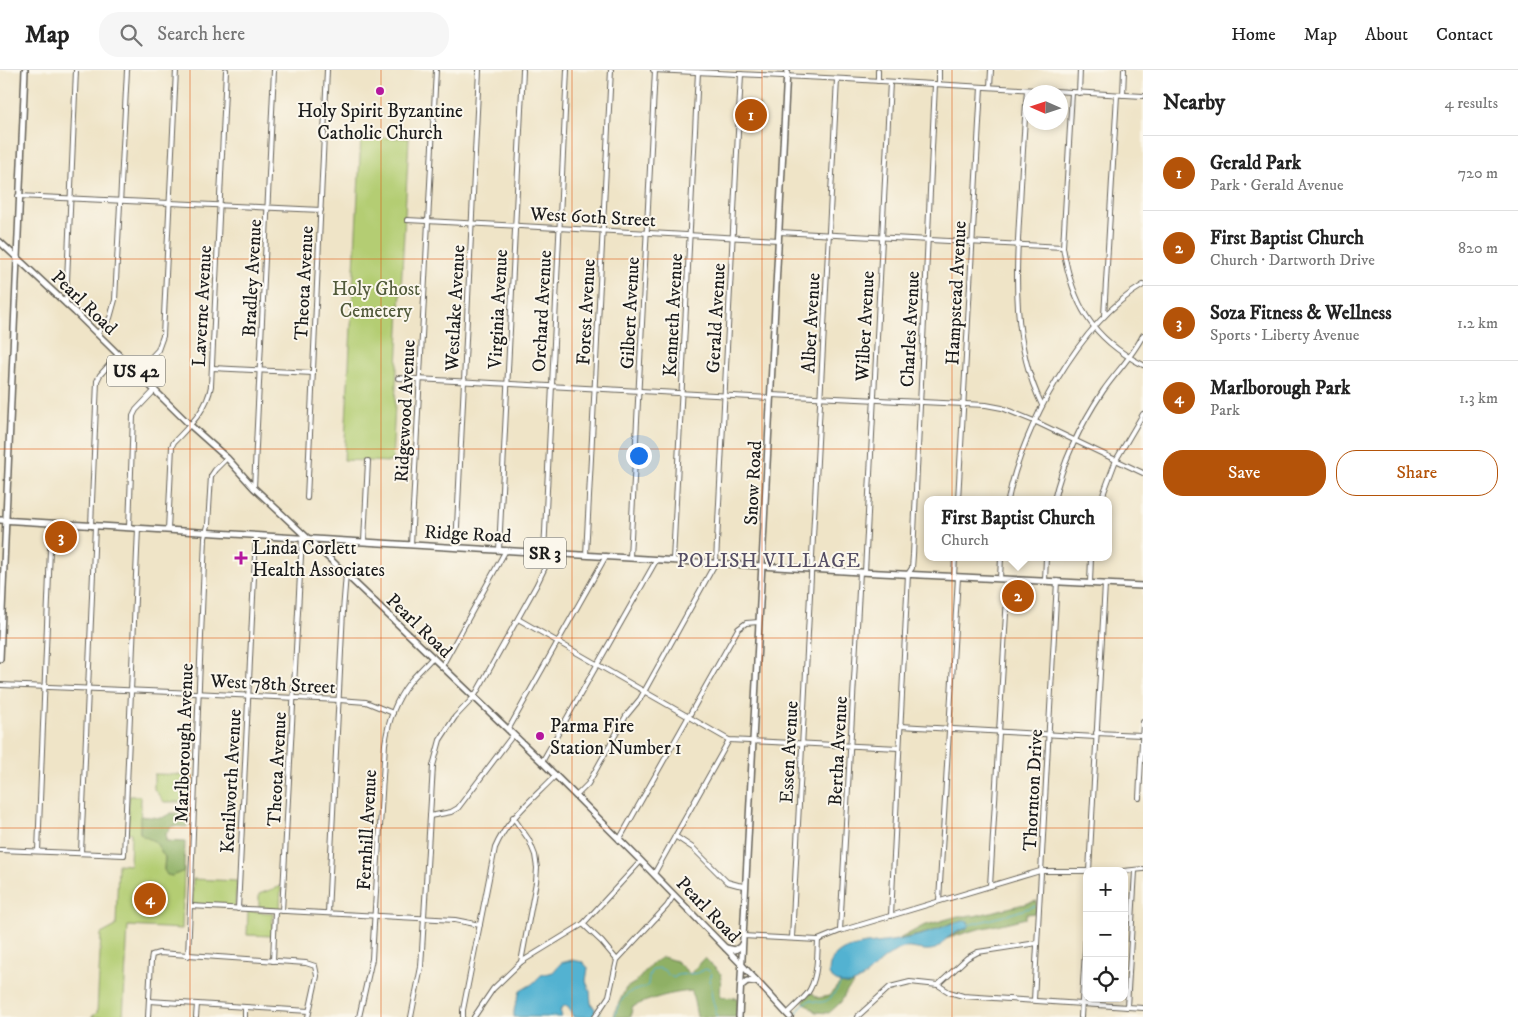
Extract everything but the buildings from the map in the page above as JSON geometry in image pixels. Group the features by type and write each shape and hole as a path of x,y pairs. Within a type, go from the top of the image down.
{"main road":[{"path":"0,659 3,520 25,70"},
{"name":"Snow Road","path":"739,1017 787,70"},
{"name":"Pearl Road","path":"0,242 227,458 254,488 305,538 346,574 542,762 654,874 741,964 788,1016"},
{"name":"Ridge Road","path":"3,520 862,572 1143,586"},
{"path":"725,948 735,950 742,943"},
{"path":"740,987 751,980 758,983"}],"street":[{"path":"66,304 76,70"},
{"path":"96,334 110,318 114,307 126,70"},
{"path":"137,372 158,350 163,338 176,70"},
{"name":"Laverne Avenue","path":"168,530 172,446 203,410 211,386 226,70"},
{"name":"Bradley Avenue","path":"254,488 274,70"},
{"name":"Theota Avenue","path":"307,498 327,70"},
{"name":"Ridgewood Avenue","path":"411,545 436,70"},
{"name":"Westlake Avenue","path":"456,547 479,70"},
{"name":"Virginia Avenue","path":"499,550 523,70"},
{"name":"Orchard Avenue","path":"544,553 567,70"},
{"name":"Forest Avenue","path":"586,555 611,70"},
{"path":"654,70 1023,90"},
{"name":"Gilbert Avenue","path":"630,557 654,70"},
{"path":"878,70 878,81"},
{"name":"Charles Avenue","path":"891,916 908,574 912,568 928,239 939,70"},
{"path":"990,87 991,70"},
{"path":"1079,93 1080,70"},
{"path":"1123,95 1124,70"},
{"name":"Kenneth Avenue","path":"673,560 698,72"},
{"name":"Gerald Avenue","path":"716,562 741,74"},
{"name":"Alber Avenue","path":"811,568 837,79"},
{"name":"Wilber Avenue","path":"862,572 874,399 890,82"},
{"name":"Hampstead Avenue","path":"958,496 981,87"},
{"path":"1068,92 1143,96"},
{"path":"1072,92 1063,247 1066,267 1074,293 1083,312 1094,327 1110,344 1129,358 1143,365"},
{"path":"1104,316 1117,95"},
{"path":"1025,130 1016,289 1018,318 1029,372 1042,405"},
{"path":"18,196 321,210"},
{"name":"West 60th Street","path":"407,220 778,240"},
{"path":"779,232 1063,247"},
{"path":"1009,496 1016,468 1034,422 1054,383 1094,327 1121,301 1143,285"},
{"path":"1055,496 1075,441 1104,391 1129,358 1143,335"},
{"path":"81,854 97,381 118,355"},
{"path":"212,368 313,373"},
{"path":"398,378 725,396 820,397 986,405 1002,408 1143,473"},
{"path":"129,528 133,416 136,410 155,390"},
{"path":"1102,496 1116,460 1143,414"},
{"name":"Marlborough Avenue","path":"188,956 206,532 211,476 227,458"},
{"path":"364,541 368,461"},
{"path":"38,851 52,524"},
{"path":"0,850 124,855 138,528"},
{"name":"Kenilworth Avenue","path":"238,909 256,535"},
{"name":"Theota Avenue","path":"282,911 293,699 305,538"},
{"path":"442,666 506,550"},
{"path":"411,1017 421,967 433,766 440,740 455,717 474,697 536,586 552,553"},
{"path":"508,730 606,556"},
{"path":"542,762 657,559"},
{"path":"939,901 949,728 955,561"},
{"path":"1000,579 1001,561"},
{"path":"1045,581 1046,561"},
{"path":"1090,583 1092,561"},
{"path":"576,796 588,784 626,716 645,691 716,562"},
{"name":"Essen Avenue","path":"792,938 811,568"},
{"name":"Bertha Avenue","path":"840,931 862,572"},
{"path":"328,913 346,574"},
{"path":"990,886 1008,579"},
{"name":"Thornton Drive","path":"1034,1000 1057,581"},
{"path":"1088,867 1105,584"},
{"path":"518,619 730,740 899,748"},
{"path":"620,840 738,629 746,623 759,622"},
{"name":"Fernhill Avenue","path":"359,1017 372,959 387,730 393,713 408,684 433,657"},
{"name":"West 78th Street","path":"0,685 339,700 366,702 393,713"},
{"path":"1139,798 1143,722"},
{"path":"900,726 1049,735 1142,735"},
{"path":"430,816 451,812 458,808 513,735"},
{"path":"654,874 730,740"},
{"path":"463,1017 495,848 513,818 555,776"},
{"path":"513,818 529,840 535,855 537,868 521,962"},
{"path":"676,836 693,848 727,882 745,886"},
{"path":"474,1017 494,989 521,962 583,924 641,861"},
{"path":"1128,871 1143,870"},
{"path":"742,936 818,940 840,931 1040,871 1083,871"},
{"path":"1127,1007 1135,871"},
{"path":"595,1017 609,996 617,960 667,906 674,895"},
{"path":"190,906 455,920 480,925"},
{"path":"273,961 275,911"},
{"path":"583,924 617,960"},
{"path":"788,1016 813,983 817,968 818,940"},
{"path":"938,985 967,958 978,952 1037,943"},
{"path":"148,1017 152,955 159,953 306,963 315,966 317,976 308,1017"},
{"path":"1081,1017 1085,957"},
{"path":"858,1017 890,988 910,982 938,985 949,992 963,996 1143,1008"},
{"path":"149,1001 309,1011"},
{"path":"196,1017 197,1004"},
{"path":"245,1008 245,1017"}],"green space":[{"path":"744,104 760,105 759,126 743,125"},
{"name":"Holy Ghost Cemetery","path":"361,137 409,138 392,462 344,460"},
{"path":"154,774 193,775 192,802 164,802 154,789"},
{"path":"129,796 141,796 140,833 166,834 164,870 184,871 182,929 128,926 123,1017 91,1017 97,1013 101,934 116,926 118,864 130,865 131,833 127,832"},
{"path":"171,813 188,814 187,827 172,826 166,834 166,841 185,842 184,871 172,876 167,875 164,870 165,857 156,844 140,833 140,816 162,818"},
{"path":"193,879 237,881 235,907 192,904"},
{"path":"281,886 280,909 259,907 259,894"},
{"path":"1037,901 1036,913 1026,914 1026,918 946,939 967,928 954,922 932,932 897,940 923,926 958,916 974,916"},
{"path":"248,911 273,913 272,936 247,935"},
{"path":"663,957 676,961 690,974 705,958 721,974 720,997 738,998 736,1017 697,1017 692,991 669,995 639,1004 632,1007 631,1017 614,1017 626,988 636,982 652,963"},
{"path":"840,983 854,983 846,992 841,1002 829,1013 815,1012 803,1001 811,992 818,998 829,996"}],"water":[{"path":"968,921 969,925 967,928 948,937 937,948 931,950 900,949 887,957 867,975 853,983 837,982 829,975 833,959 843,950 866,944 914,937"},
{"path":"572,960 583,962 588,968 586,981 590,991 591,1003 595,1009 595,1013 591,1017 573,1017 568,1006 564,1006 560,1010 562,1017 514,1017 520,991 532,984 541,975 553,972 561,963"}],"waterway":[{"path":"968,925 1035,906"},
{"path":"615,1017 618,1007 624,998 629,993 648,985 651,971 658,968 674,978 677,975 708,970 712,974 709,980 717,1017"},
{"path":"794,1017 802,1005 810,1000 821,1002 829,999 841,983"},
{"path":"599,1017 600,1013"}],"place":[{"name":"Holy Spirit Byzantine Catholic Church","path":"380,91"},
{"name":"Gerald Park","path":"751,115"},
{"name":"Soza Fitness & Wellness","path":"61,537"},
{"name":"Linda Corlett Health Associates","path":"241,558"},
{"name":"First Baptist Church","path":"1018,596"},
{"name":"Parma Fire Station Number 1","path":"540,736"},
{"name":"Marlborough Park","path":"150,899"}],"district":[{"name":"POLISH VILLAGE","path":"769,560"}]}
